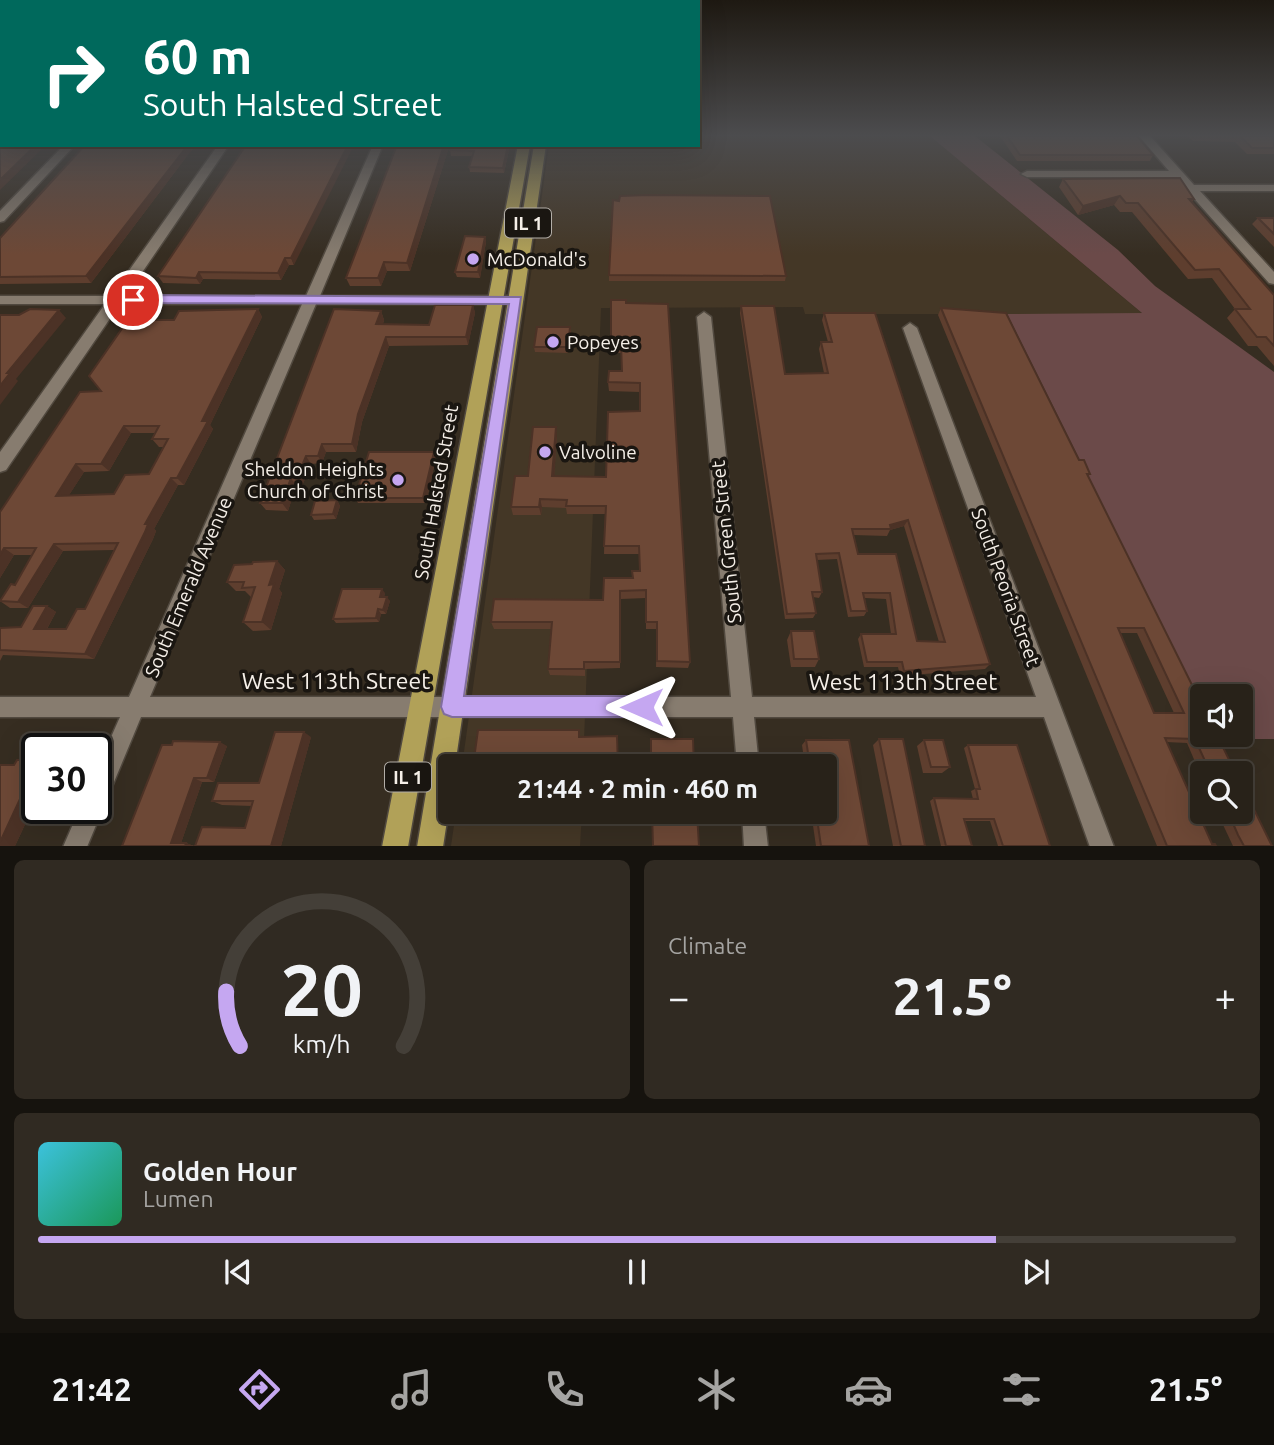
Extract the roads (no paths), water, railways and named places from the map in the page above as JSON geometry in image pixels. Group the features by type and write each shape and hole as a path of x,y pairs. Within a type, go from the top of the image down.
{"main road":[{"name":"South Halsted Street","path":"430,846 452,707 520,175"},
{"name":"South Halsted Street","path":"395,846 421,707 533,175"}],"street":[{"path":"0,218 41,175"},
{"path":"0,465 203,175"},
{"name":"South Emerald Avenue","path":"112,761 365,175"},
{"path":"1179,175 1274,280"},
{"path":"1191,188 1274,188"},
{"path":"0,300 506,300"},
{"name":"South Green Street","path":"704,317 747,754"},
{"name":"South Peoria Street","path":"910,328 1102,846"},
{"name":"West 113th Street","path":"0,706 1050,707"},
{"path":"75,846 85,824"},
{"path":"754,824 756,846"}],"place":[{"name":"McDonald's","path":"473,259"},
{"name":"Popeyes","path":"553,342"},
{"name":"Valvoline","path":"545,452"},
{"name":"Sheldon Heights Church of Christ","path":"398,480"}]}
